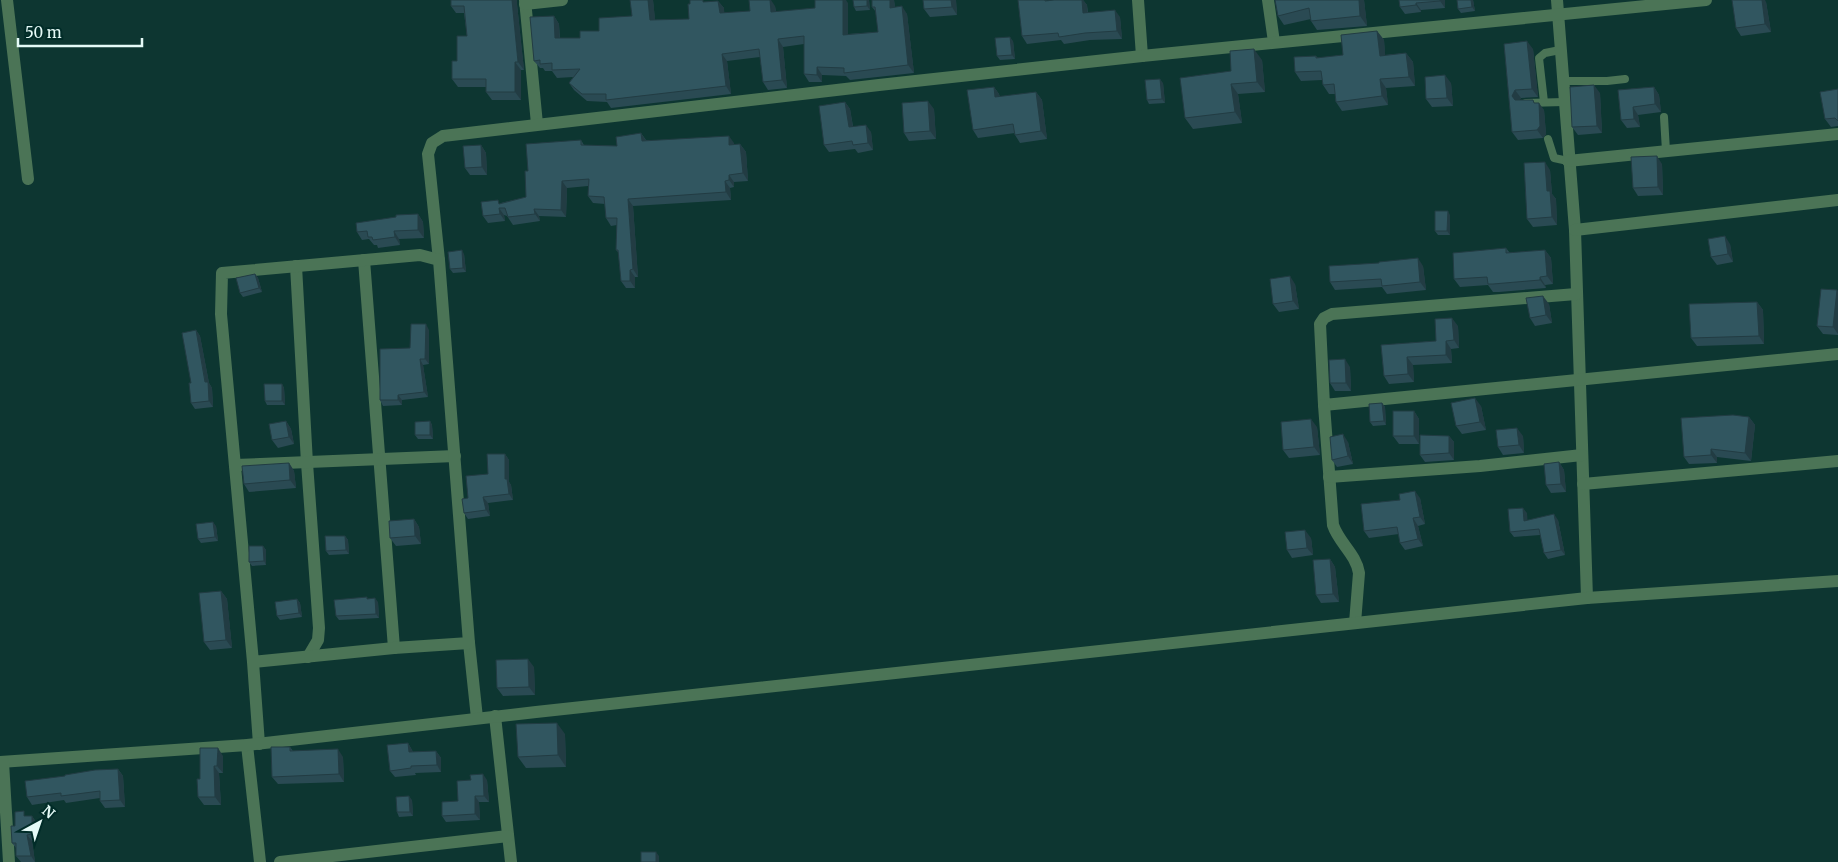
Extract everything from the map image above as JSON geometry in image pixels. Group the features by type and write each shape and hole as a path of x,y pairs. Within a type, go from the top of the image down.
{"street":[{"path":"8,0 28,179"},
{"path":"537,124 525,2 562,0"},
{"path":"1138,0 1142,56"},
{"path":"1268,0 1274,42"},
{"path":"1557,0 1568,161 1575,230 1578,379 1587,598"},
{"path":"477,718 469,643 439,260 428,154 432,143 443,136 1142,56 1706,0"},
{"path":"1568,161 1838,134"},
{"path":"1575,230 1838,200"},
{"path":"260,862 253,744 253,662 221,314 222,273 420,255 439,260"},
{"path":"364,260 394,648"},
{"path":"296,266 306,463 319,628 318,640 308,657"},
{"path":"1354,623 1359,573 1358,565 1336,534 1333,525 1320,324 1324,318 1332,314 1576,294"},
{"path":"1324,404 1838,354"},
{"path":"1329,477 1480,466 1582,455"},
{"path":"235,465 455,456"},
{"path":"1583,484 1838,461"},
{"path":"9,862 1,762 253,744 495,716 1587,598 1838,581"},
{"path":"253,662 394,648 469,643"},
{"path":"495,716 511,862"},
{"path":"280,862 508,836"}],"lane":[{"path":"1544,102 1538,58 1544,53 1560,50"},
{"path":"1562,81 1625,79"},
{"path":"1523,103 1564,102"},
{"path":"1664,117 1666,151"},
{"path":"1548,138 1552,156 1568,161"}],"building":[{"path":"451,0 512,0 518,62 515,62 515,92 486,92 486,79 452,79 452,61 457,61 457,36 467,36 464,6 451,6"},
{"path":"630,0 648,0 650,20 689,19 688,4 690,4 690,0 703,0 703,2 718,1 720,13 750,11 749,0 770,0 771,12 815,8 815,0 843,0 843,35 878,32 875,7 872,7 872,0 890,0 890,8 902,6 908,65 844,73 844,68 817,67 817,75 804,74 804,36 778,39 782,80 763,82 759,49 722,54 726,86 606,100 606,94 582,94 569,83 580,69 552,70 552,63 540,64 540,60 534,61 530,17 554,16 555,38 580,38 580,31 599,31 599,18 632,16"},
{"path":"853,0 867,0 867,6 854,7"},
{"path":"923,0 951,0 952,7 924,9"},
{"path":"1018,0 1082,0 1083,13 1115,10 1117,31 1059,37 1058,33 1022,36"},
{"path":"1275,0 1359,0 1360,16 1311,21 1309,8 1278,16"},
{"path":"1399,0 1440,1 1416,3 1416,5 1400,7"},
{"path":"1457,0 1471,0 1472,7 1458,9"},
{"path":"1732,0 1762,0 1765,24 1736,28"},
{"path":"1377,31 1380,56 1406,53 1409,77 1380,79 1382,96 1336,102 1334,84 1323,85 1321,71 1295,72 1294,57 1316,56 1316,58 1343,55 1341,35"},
{"path":"1010,37 1012,55 997,56 995,38"},
{"path":"1527,41 1532,89 1515,90 1512,96 1515,100 1533,100 1534,103 1539,103 1540,126 1537,130 1512,132 1504,44"},
{"path":"1254,49 1257,82 1231,84 1235,112 1185,118 1180,78 1231,71 1230,51"},
{"path":"1445,75 1447,98 1426,99 1425,77"},
{"path":"1160,79 1162,99 1147,100 1145,80"},
{"path":"1594,85 1597,126 1572,127 1570,87"},
{"path":"994,87 995,97 1036,92 1041,131 1015,135 1013,124 973,130 967,90"},
{"path":"1654,87 1655,104 1633,107 1634,119 1621,120 1618,90"},
{"path":"1838,89 1838,121 1835,118 1825,119 1820,92"},
{"path":"928,101 930,131 904,133 902,103"},
{"path":"845,102 849,127 866,125 868,143 853,145 852,141 824,145 819,106"},
{"path":"641,133 642,141 729,136 729,145 740,144 743,173 729,175 729,180 725,181 726,192 628,199 633,269 630,270 630,281 621,281 618,250 616,250 617,218 606,218 604,197 588,196 589,179 562,181 561,210 534,209 535,214 508,217 505,208 499,208 500,214 483,216 481,202 498,200 499,204 526,197 525,171 528,171 526,144 581,140 581,145 617,146 616,137"},
{"path":"481,145 482,167 465,168 463,146"},
{"path":"1657,156 1658,187 1633,188 1631,157"},
{"path":"1545,162 1547,191 1550,191 1552,217 1527,219 1524,163"},
{"path":"1435,211 1448,211 1447,231 1435,231"},
{"path":"418,214 418,230 394,231 395,237 373,240 372,237 368,237 367,231 357,232 356,223 396,217 396,215"},
{"path":"1725,236 1728,254 1711,257 1708,239"},
{"path":"1506,248 1506,253 1545,250 1547,276 1540,277 1540,280 1493,284 1488,284 1487,277 1454,279 1453,253"},
{"path":"462,250 463,268 450,269 448,252"},
{"path":"1418,258 1420,282 1382,286 1381,279 1330,282 1329,266"},
{"path":"255,274 259,288 240,293 236,278"},
{"path":"1290,276 1293,301 1273,304 1270,279"},
{"path":"1821,289 1837,290 1833,327 1817,326"},
{"path":"1543,296 1546,315 1530,318 1526,298"},
{"path":"1757,302 1759,336 1691,338 1689,304"},
{"path":"1452,318 1454,340 1446,341 1446,355 1407,357 1408,374 1384,376 1381,345 1436,341 1435,319"},
{"path":"411,324 426,324 425,359 420,359 424,392 398,395 398,400 380,400 380,349 410,348"},
{"path":"196,330 205,382 208,382 209,401 191,403 189,383 191,383 182,333"},
{"path":"1345,359 1346,383 1330,383 1329,360"},
{"path":"264,384 282,384 282,401 265,401"},
{"path":"1475,398 1480,422 1456,426 1451,403"},
{"path":"1382,403 1384,421 1370,422 1369,404"},
{"path":"1393,411 1414,411 1414,436 1393,436"},
{"path":"1733,415 1749,417 1745,453 1711,449 1711,455 1684,457 1681,418"},
{"path":"1311,419 1314,447 1283,450 1281,422"},
{"path":"286,421 289,437 272,440 269,424"},
{"path":"430,421 430,435 415,435 415,422"},
{"path":"1517,428 1519,445 1498,447 1496,430"},
{"path":"1343,434 1348,456 1332,460 1330,437"},
{"path":"1420,435 1449,436 1449,453 1420,455"},
{"path":"487,454 505,454 505,479 507,479 509,494 483,497 486,510 464,513 462,499 468,498 466,476 488,474"},
{"path":"1559,462 1561,484 1546,485 1544,464"},
{"path":"289,463 290,480 244,484 242,466"},
{"path":"1415,491 1420,517 1413,518 1418,539 1400,543 1397,527 1364,531 1361,504 1400,500 1399,494"},
{"path":"1523,508 1524,521 1554,514 1561,550 1544,553 1539,529 1510,532 1508,509"},
{"path":"414,519 415,536 390,538 389,521"},
{"path":"213,522 215,537 198,539 196,524"},
{"path":"1305,530 1307,548 1287,550 1285,532"},
{"path":"325,536 345,536 346,550 326,551"},
{"path":"249,546 263,546 264,561 249,562"},
{"path":"1330,559 1333,594 1316,595 1313,560"},
{"path":"221,591 226,640 204,642 199,593"},
{"path":"367,597 367,599 375,598 376,614 336,616 334,600"},
{"path":"297,599 299,613 277,616 275,602"},
{"path":"528,659 529,687 497,688 496,660"},
{"path":"557,723 558,755 518,757 516,724"},
{"path":"408,743 409,752 436,751 437,765 411,766 411,768 390,771 387,745"},
{"path":"271,747 290,747 290,751 338,749 339,774 272,777"},
{"path":"200,748 218,748 217,766 214,766 215,797 198,797 197,779 200,779"},
{"path":"118,769 120,800 100,801 100,791 61,796 61,793 27,797 25,781 95,770"},
{"path":"483,774 484,796 475,796 475,814 442,816 442,802 458,801 457,781 471,780 470,775"},
{"path":"409,796 410,812 397,812 396,797"},
{"path":"24,811 24,816 32,816 32,834 27,835 31,856 16,856 16,843 12,843 11,826 15,826 15,812"},
{"path":"641,852 656,852 656,862 641,862"}]}
